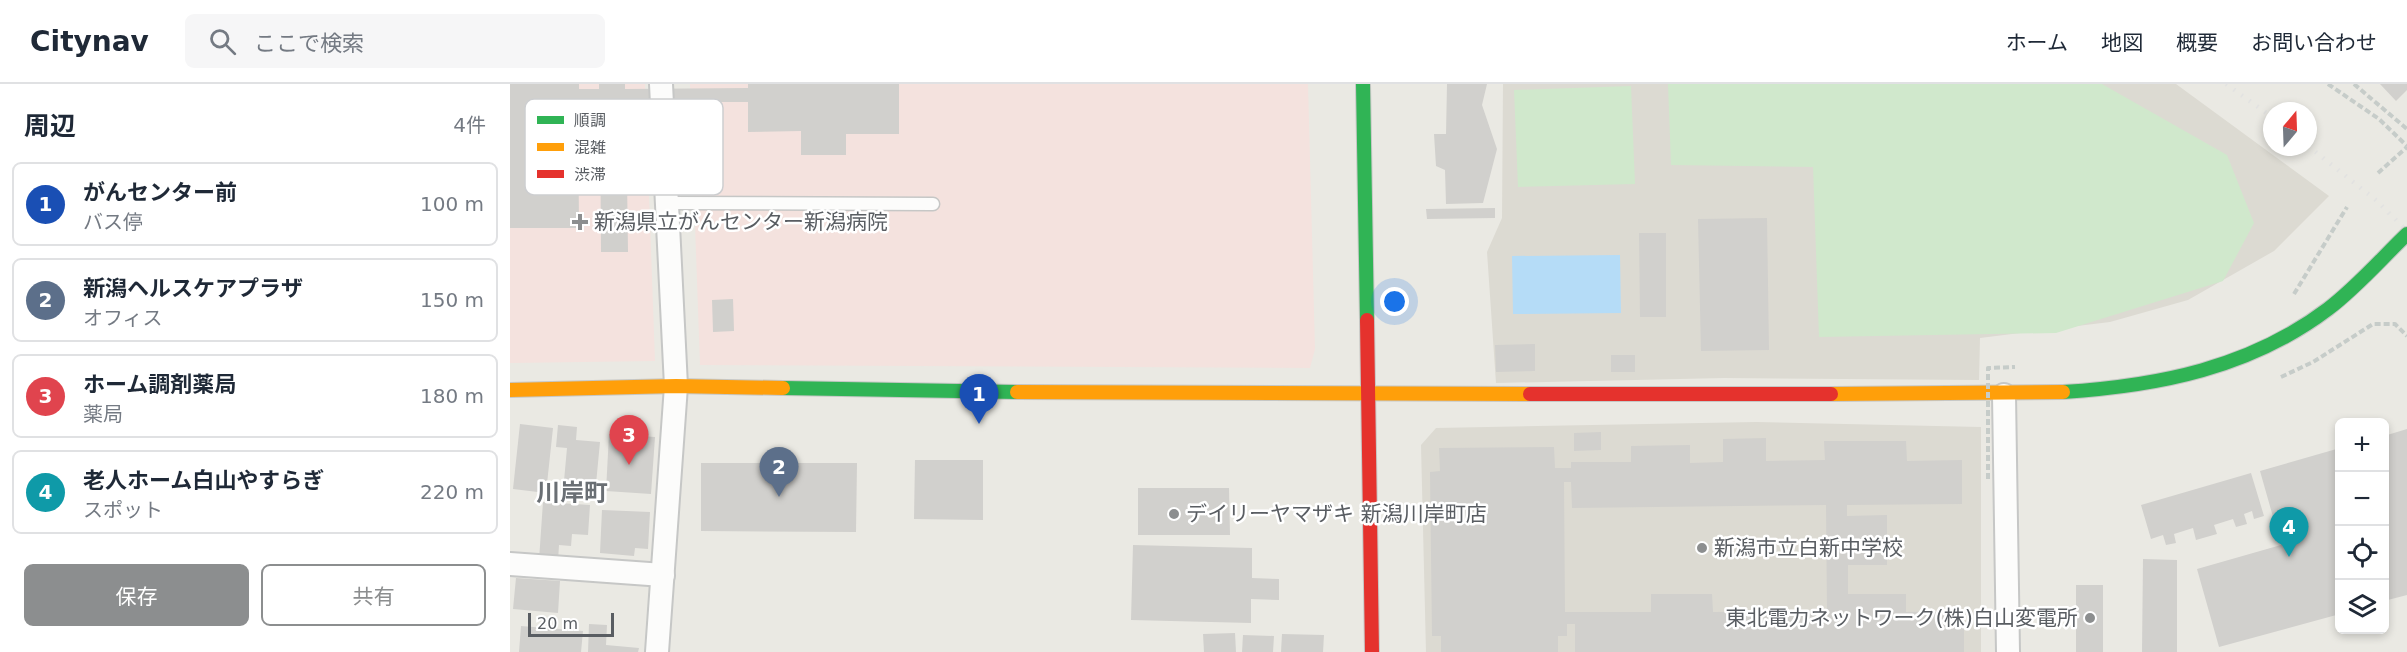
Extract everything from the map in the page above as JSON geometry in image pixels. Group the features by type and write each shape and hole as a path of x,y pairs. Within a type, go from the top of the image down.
{"street":[{"path":"662,84 663,99"},
{"path":"1363,84 1372,652"},
{"path":"657,652 676,386 667,195"},
{"path":"510,390 676,386 1031,392 2004,395 2110,391 2163,382 2208,370 2252,353 2304,326 2328,309 2407,234"},
{"path":"2004,395 2008,652"},
{"path":"510,564 663,575"}],"lane":[{"path":"667,203 933,204"}],"path":[{"path":"2328,84 2379,119 2407,146 2378,173"},
{"path":"2354,84 2407,129"},
{"path":"2304,326 2293,296 2347,207"},
{"path":"1988,479 1988,368 2015,367"}],"shaded area":[{"name":"新潟県立がんセンター新潟病院","path":"510,84 645,84 646,99 525,99 525,195 649,195 655,361 510,363"},
{"path":"690,84 1308,84 1315,349 1310,368 700,365 694,195 723,195 723,99 691,99"},
{"path":"1503,84 2176,84 2263,148 2263,156 2274,156 2329,196 2274,251 2188,300 2110,322 1980,338 1979,380 1724,378 1496,383 1487,252 1502,218"},
{"name":"新潟市立白新中学校","path":"1756,422 1981,427 1981,652 1426,652 1421,445 1436,428"}],"green space":[{"path":"1668,84 2102,84 2227,155 2254,223 2223,281 2056,333 1819,337 1813,167 1671,165"},
{"path":"1631,86 1635,184 1518,187 1514,90"}],"water":[{"path":"1620,255 1621,313 1513,314 1512,256"}],"building":[{"path":"510,84 579,84 579,89 599,89 599,84 625,84 625,89 748,88 748,84 899,84 899,134 846,134 846,155 801,155 801,131 748,132 748,102 723,102 723,99 525,99 525,195 579,195 579,228 510,228"},
{"path":"1447,84 1487,84 1482,105 1497,149 1483,203 1446,204 1445,170 1436,166 1434,134 1446,134"},
{"path":"2380,84 2407,84 2407,90 2396,101"},
{"path":"601,195 627,195 628,252 601,252"},
{"path":"1495,208 1495,218 1427,219 1426,209"},
{"path":"1767,218 1769,350 1701,351 1698,219"},
{"path":"1639,233 1666,233 1666,317 1640,317"},
{"path":"733,299 734,331 713,332 712,300"},
{"path":"1535,344 1535,371 1496,372 1495,345"},
{"path":"1611,355 1635,355 1635,372 1611,372"},
{"path":"520,424 553,428 546,493 513,489"},
{"path":"558,425 577,427 576,440 600,442 596,484 564,481 567,448 556,447"},
{"path":"2407,429 2407,595 2389,600 2389,472 2389,434"},
{"path":"1601,432 1601,450 1574,451 1574,433"},
{"path":"609,434 655,437 651,494 606,491"},
{"path":"1766,438 1766,461 1825,460 1824,441 1906,441 1907,461 1962,460 1962,504 1847,505 1847,516 1887,515 1887,565 1848,565 1848,594 1906,594 1906,612 1964,611 1964,652 1575,652 1575,624 1567,624 1567,636 1558,636 1558,652 1441,652 1441,636 1432,636 1430,472 1440,471 1439,448 1554,447 1555,468 1571,468 1571,462 1631,462 1631,446 1690,445 1690,463 1723,462 1723,439","holes":["1564,482 1571,482 1572,508 1826,505 1827,611 1713,612 1712,594 1651,594 1651,612 1565,612"]},
{"path":"2335,449 2335,615 2219,647 2197,569 2281,545 2260,471"},
{"path":"915,460 983,460 983,520 914,519"},
{"path":"701,463 857,463 856,532 701,531"},
{"path":"2251,473 2264,516 2254,519 2252,511 2244,514 2247,524 2236,527 2233,519 2214,525 2217,534 2196,540 2193,528 2174,534 2176,543 2166,545 2163,535 2151,539 2141,505"},
{"path":"1138,488 1229,488 1230,535 1138,535"},
{"path":"543,502 590,505 588,535 572,534 571,546 559,545 558,561 539,560"},
{"path":"602,510 650,512 648,549 635,548 634,556 600,553"},
{"path":"1133,545 1252,548 1252,578 1279,579 1279,600 1251,599 1251,623 1131,620"},
{"path":"2143,559 2177,560 2177,652 2142,652"},
{"path":"516,578 560,581 558,613 513,609"},
{"name":"東北電力ネットワーク(株)白山変電所","path":"2076,585 2103,585 2103,652 2076,652"},
{"path":"589,624 607,625 606,645 639,648 638,652 588,652"},
{"path":"521,626 583,631 581,652 519,652"},
{"path":"1235,633 1236,652 1204,652 1203,634"},
{"path":"1282,634 1324,635 1323,652 1281,652"},
{"path":"1243,635 1274,636 1273,652 1242,652"}],"railway":[{"path":"2226,84 2263,111"},
{"path":"2317,153 2377,201 2407,231"}],"traffic: fast":[{"path":"1363,84 1367,320"},
{"path":"2063,392 2168,379 2235,360 2267,346 2328,309 2407,234"},
{"path":"783,388 1017,392"}],"traffic: slow":[{"path":"510,390 676,386 783,388"},
{"path":"1017,392 1530,394"},
{"path":"1831,394 2063,392"}],"traffic: jam":[{"path":"1367,320 1372,652"},
{"path":"1530,394 1831,394"}],"place":[{"name":"新潟県立がんセンター新潟病院","path":"580,222"},
{"name":"がんセンター前","path":"979,424"},
{"name":"ホーム調剤薬局","path":"629,465"},
{"name":"新潟ヘルスケアプラザ","path":"779,497"},
{"name":"デイリーヤマザキ 新潟川岸町店","path":"1174,514"},
{"name":"新潟市立白新中学校","path":"1702,548"},
{"name":"老人ホーム白山やすらぎ","path":"2289,557"},
{"name":"東北電力ネットワーク(株)白山変電所","path":"2090,618"}],"district":[{"name":"川岸町","path":"572,493"}]}
